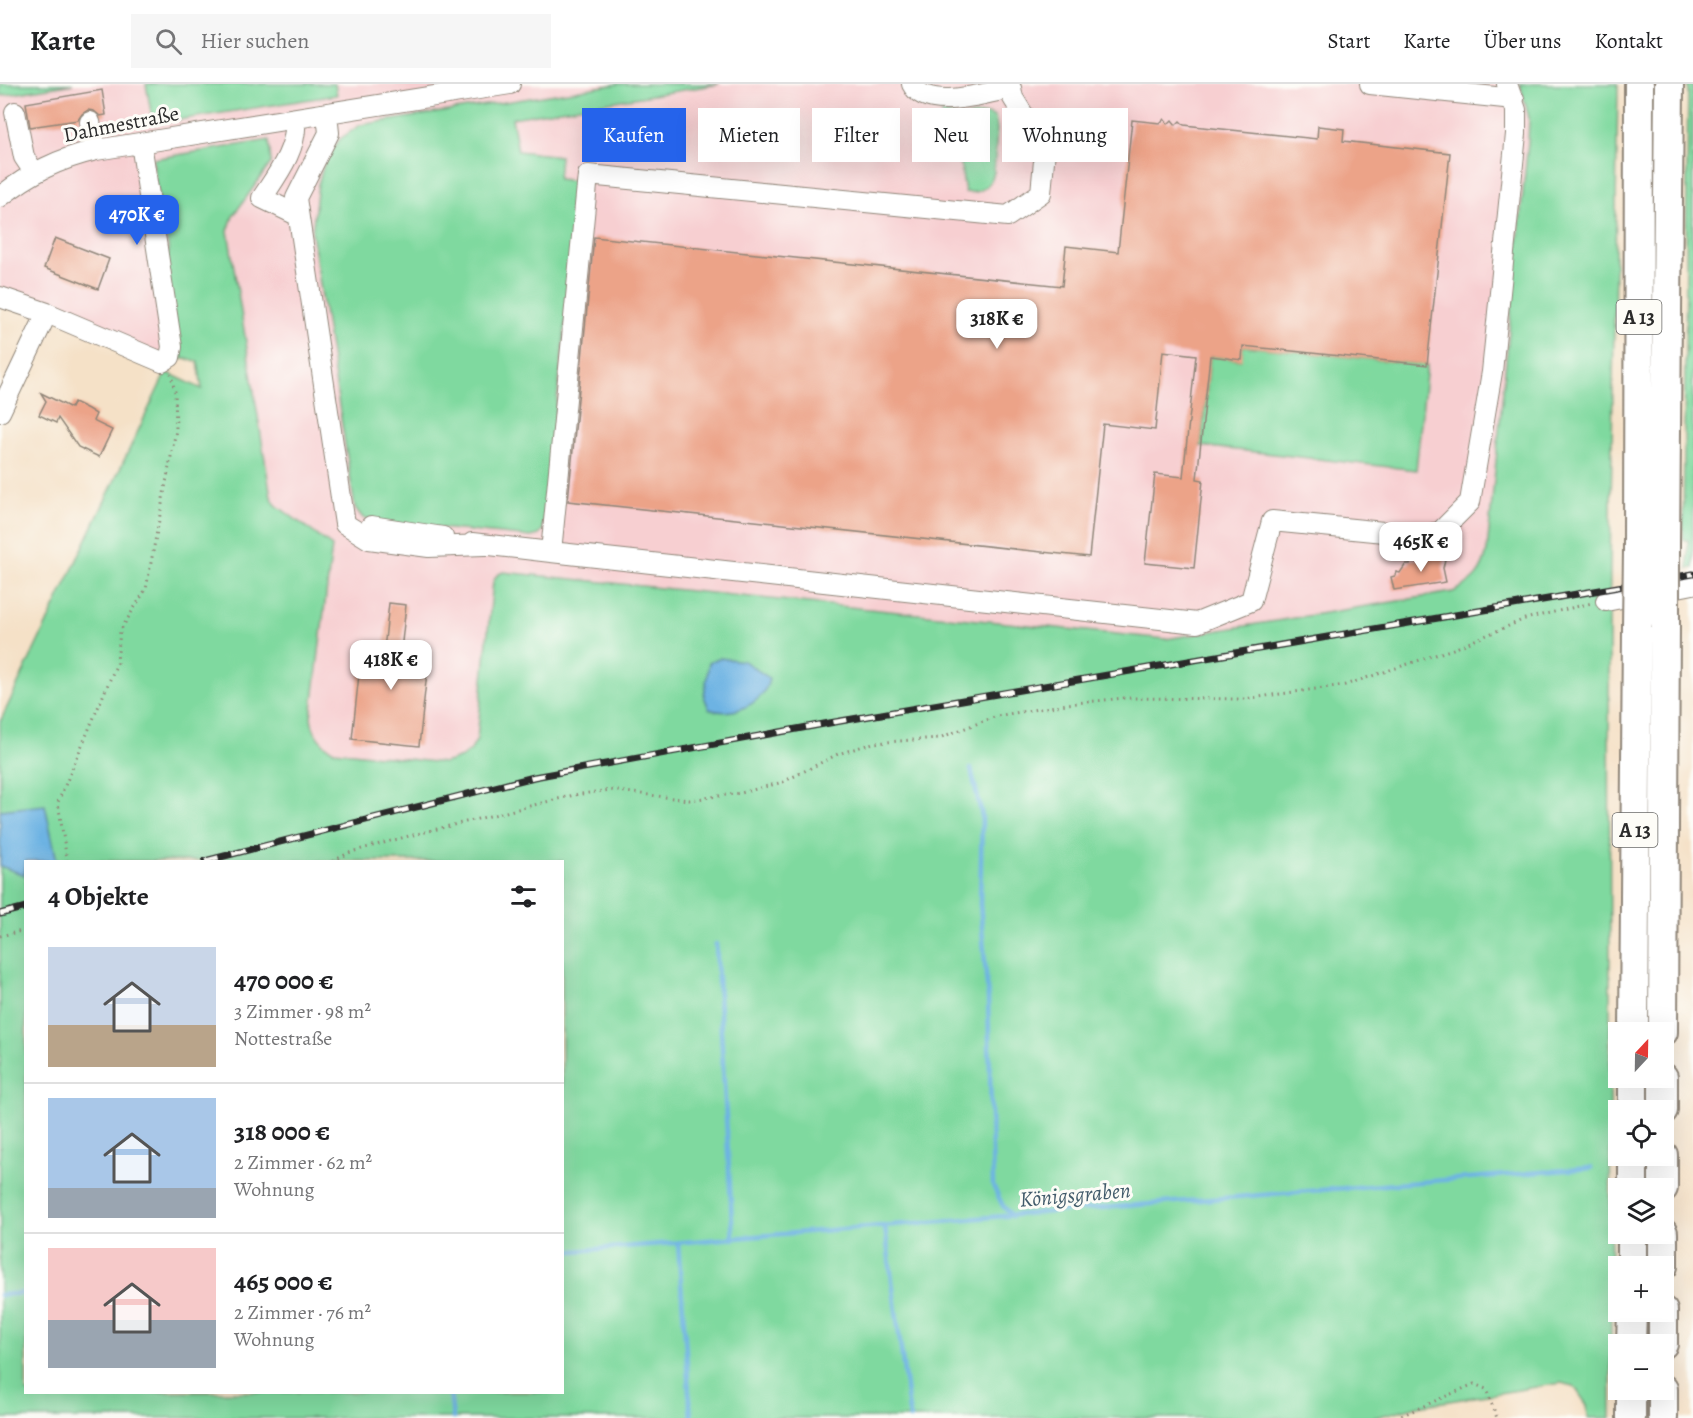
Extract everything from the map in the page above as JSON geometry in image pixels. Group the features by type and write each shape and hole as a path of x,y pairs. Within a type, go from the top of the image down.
{"highway":[{"name":"A 13","path":"1634,1022 1640,84"},
{"name":"A 13","path":"1663,1022 1669,84"},
{"path":"1631,1400 1631,1418"},
{"path":"1663,1400 1663,1418"}],"street":[{"name":"Dahmestraße","path":"0,197 34,172 68,157 96,150 510,84"},
{"path":"551,552 588,174 1008,216 1041,193 1045,150 1013,98 1012,86 938,100 925,98 912,84"},
{"path":"327,114 329,133 296,198 297,215 345,524 369,539 429,547 484,545 740,575 1197,623 1251,601 1272,521 1424,536 1441,531 1470,502 1492,372 1516,134 1511,91 1370,84"},
{"path":"15,112 24,157 34,172"},
{"path":"295,119 296,130 283,168 262,198 297,215"},
{"path":"90,122 96,150"},
{"path":"0,297 47,313 165,361 172,347 141,143"},
{"path":"0,412 47,313"},
{"path":"1606,601 1693,584"}],"path":[{"path":"67,860 58,802 117,663 120,631 147,589 176,430 175,392 165,361"},
{"path":"335,860 351,852 574,795 610,790 689,800 741,793 783,782 838,754 873,743 939,738 997,716 1067,704 1124,698 1245,699 1345,685 1456,648 1548,612 1606,601"},
{"path":"0,936 24,930"},
{"path":"1396,1418 1474,1384 1486,1389 1497,1418"}],"shaded area":[{"path":"0,84 1535,84 1542,588 292,819 198,361 162,357 0,291"}],"green space":[{"path":"0,84 73,84 0,96"},
{"path":"146,84 335,84 337,95 153,124"},
{"path":"618,84 719,84 512,118 518,151 560,156 558,179 581,181 543,529 539,535 531,537 377,522 363,518 355,508 312,233 318,184 325,161 340,139 360,125"},
{"path":"1520,84 1618,84 1609,629 1610,1022 1608,1022 1608,1088 1610,1088 1610,1100 1608,1100 1608,1166 1610,1166 1610,1178 1608,1178 1608,1244 1611,1244 1611,1256 1608,1256 1608,1322 1611,1322 1611,1334 1608,1334 1608,1400 1611,1400 1611,1418 1588,1418 1587,1405 1574,1386 1561,1383 1418,1406 1373,1418 0,1418 0,722 166,372 202,389 198,361 177,358 164,268 169,251 153,159 269,140 271,163 233,216 228,231 271,497 276,505 332,546 311,717 315,733 325,745 334,751 444,763 462,757 471,750 477,739 493,582 497,575 503,572 1166,639 1453,592 1476,576 1483,565 1487,550 1528,142 1529,118"},
{"path":"1688,84 1693,84 1693,568 1688,569 1688,540 1683,540"},
{"path":"990,115 995,117 997,129 994,172 990,181 980,191 965,192 960,162 990,162"},
{"path":"1243,346 1427,365 1416,470 1201,446 1210,356 1241,360"}],"water":[{"path":"720,658 744,661 769,678 761,695 754,702 728,712 709,709 704,696 709,662"},
{"path":"45,805 57,860 24,860 24,875 0,866 0,810"}],"building":[{"path":"102,90 106,115 100,116 88,110 78,120 30,127 26,103"},
{"path":"1164,119 1168,124 1172,120 1176,125 1180,121 1184,125 1317,139 1318,126 1344,129 1343,141 1450,153 1427,365 1243,346 1242,360 1210,356 1197,479 1203,480 1194,568 1145,563 1155,474 1183,477 1196,355 1163,351 1155,430 1103,424 1089,557 568,501 594,237 1062,286 1066,246 1118,252 1132,120 1160,123"},
{"path":"55,238 109,259 98,289 44,268"},
{"path":"41,393 71,408 74,402 88,409 96,414 93,421 112,430 99,457 78,447 58,418 56,423 39,415 46,401"},
{"path":"1446,555 1443,568 1446,582 1394,590 1391,577 1395,576 1396,572 1400,573 1406,564 1410,564 1410,560"},
{"path":"389,603 406,605 400,660 428,663 419,746 352,739 361,656 383,659"}],"waterway":[{"path":"971,769 982,816 980,904 988,998 993,1186 1003,1206 1012,1216"},
{"path":"716,944 733,1239"},
{"name":"Königsgraben","path":"564,1252 1591,1168"},
{"path":"885,1227 910,1418"},
{"path":"678,1244 691,1418"},
{"name":"Königsgraben","path":"0,1295 24,1293"},
{"path":"450,1394 453,1418"}],"railway":[{"path":"209,860 534,777 835,722 1693,574"},
{"path":"0,914 24,908"}]}
